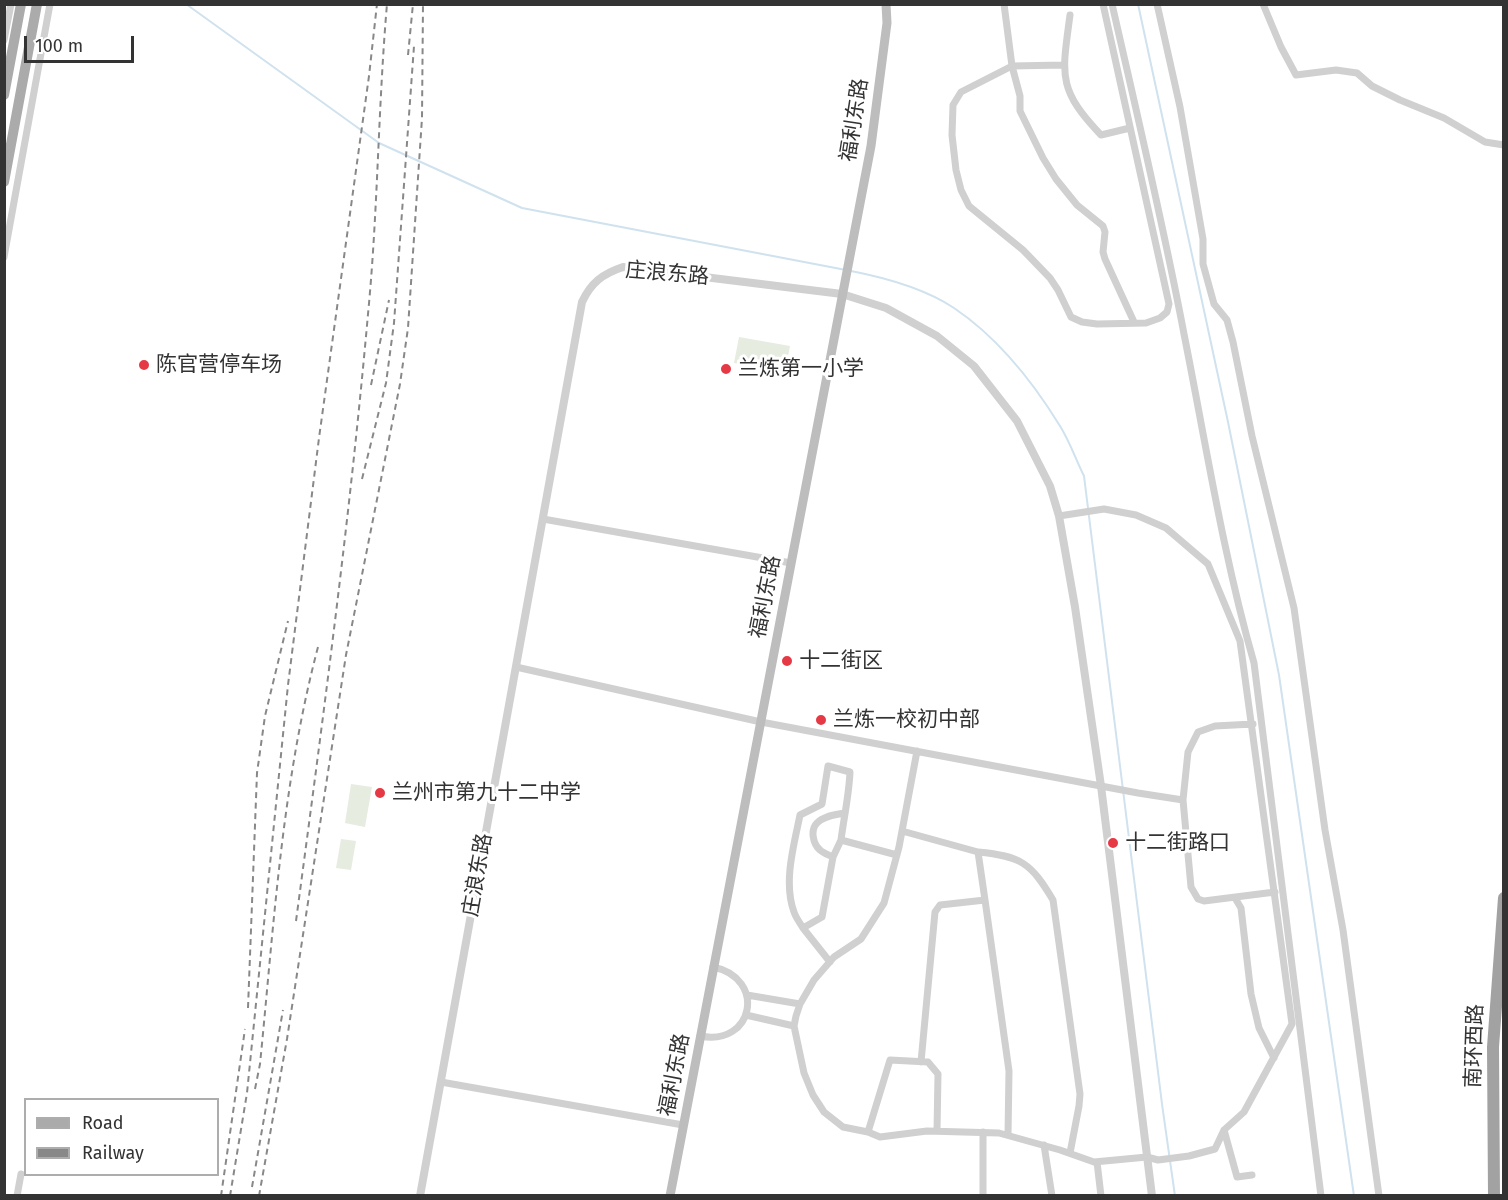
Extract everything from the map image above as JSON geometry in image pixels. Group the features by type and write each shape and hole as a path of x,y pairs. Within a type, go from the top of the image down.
{"highway":[{"name":"南环西路","path":"1494,1196 1493,1047 1503,898"}],"main road":[{"path":"4,95 21,4"},
{"path":"4,182 37,4"},
{"name":"福利东路","path":"670,1196 872,135 887,23 886,4"}],"street":[{"path":"4,40 11,4"},
{"path":"4,257 50,4"},
{"path":"1004,4 1020,111 1043,158 1077,205 1103,226 1105,259 1134,322"},
{"path":"1063,65 1012,66 961,92 953,105 952,135 961,190 969,206 1023,250 1050,278 1071,317 1082,322 1097,324 1154,321 1167,312 1169,304 1103,4"},
{"path":"1112,4 1175,289 1215,499 1240,613 1254,663 1322,1196"},
{"path":"1157,4 1180,107 1203,239 1203,264 1214,304 1227,320 1233,342 1252,436 1294,608 1325,830 1343,930 1379,1196"},
{"path":"1263,4 1281,47 1296,75 1336,70 1357,73 1372,86 1444,118 1485,142 1503,145"},
{"path":"1070,15 1063,65 1070,96 1084,117 1101,135 1130,128"},
{"name":"庄浪东路","path":"420,1196 582,302 590,286 606,272 623,267 842,290 886,308 937,336 974,366 1017,421 1050,486 1059,516 1075,607 1105,786 1152,1196"},
{"path":"917,751 897,855 884,903 861,939 830,962 814,980 800,1004 794,1026 804,1073 813,1095 824,1112 843,1127 880,1137 937,1131 983,1132 1008,1135 1097,1162 1147,1156 1158,1160 1177,1158 1215,1149 1224,1130 1244,1112 1292,1024 1240,641 1208,564 1166,528 1136,515 1104,508 1059,516"},
{"path":"543,519 791,563"},
{"path":"516,667 761,722 1138,794 1183,800"},
{"path":"1253,724 1215,726 1198,732 1188,752 1183,800 1191,887 1198,899 1204,901 1275,892"},
{"path":"803,928 822,917 833,857 841,840 844,813 849,798 850,772 828,766 822,804 800,815 789,889 794,912 803,928 830,962"},
{"path":"833,857 820,851 814,842 813,833 817,822 844,813"},
{"path":"797,830 813,833"},
{"path":"902,831 978,852 1005,854 1023,862 1041,879 1053,900 1080,1094 1070,1153"},
{"path":"841,840 897,855"},
{"path":"978,852 1009,1071 1008,1135"},
{"path":"1234,898 1241,908 1251,994 1259,1028 1274,1058"},
{"path":"921,1062 935,912 940,905 985,900"},
{"path":"700,1036 712,1039 725,1037 735,1031 748,1010 747,994 736,976 726,970 714,968"},
{"path":"747,994 800,1004"},
{"path":"746,1015 794,1026"},
{"path":"868,1132 890,1060 928,1062 938,1074 937,1131"},
{"path":"441,1082 683,1125"},
{"path":"1224,1130 1237,1176 1252,1175"},
{"path":"983,1132 983,1196"},
{"path":"1044,1145 1052,1196"},
{"path":"1097,1162 1101,1196"},
{"path":"17,1196 21,1174"}],"shaded area":[{"path":"739,337 790,346 785,372 734,363"},
{"path":"351,784 372,787 365,827 345,823"},
{"path":"341,839 356,841 351,870 336,868"}],"waterway":[{"path":"186,4 379,143 522,208 846,270"},
{"path":"1138,4 1228,422 1279,675 1354,1196"},
{"path":"851,271 918,289 954,308 985,332 1013,361 1049,409 1067,438 1084,476 1175,1196"}],"railway":[{"path":"230,1196 247,1093 288,685 377,4"},
{"path":"296,921 335,618 361,390 371,275 387,4"},
{"path":"408,55 413,4"},
{"path":"259,1196 287,1039 346,655 400,384 408,328 422,118 423,4"},
{"path":"362,479 386,383 394,323 414,46"},
{"path":"371,385 389,300"},
{"path":"248,1008 257,773 265,716 288,621"},
{"path":"255,1089 260,1064 275,906 288,802 306,698 318,647"},
{"path":"252,1187 283,1010"},
{"path":"221,1196 245,1029"}],"place":[{"name":"陈官营停车场","path":"144,365"},
{"name":"兰炼第一小学","path":"726,369"},
{"name":"十二街区","path":"787,661"},
{"name":"兰炼一校初中部","path":"821,720"},
{"name":"兰州市第九十二中学","path":"380,793"},
{"name":"十二街路口","path":"1113,843"}]}
